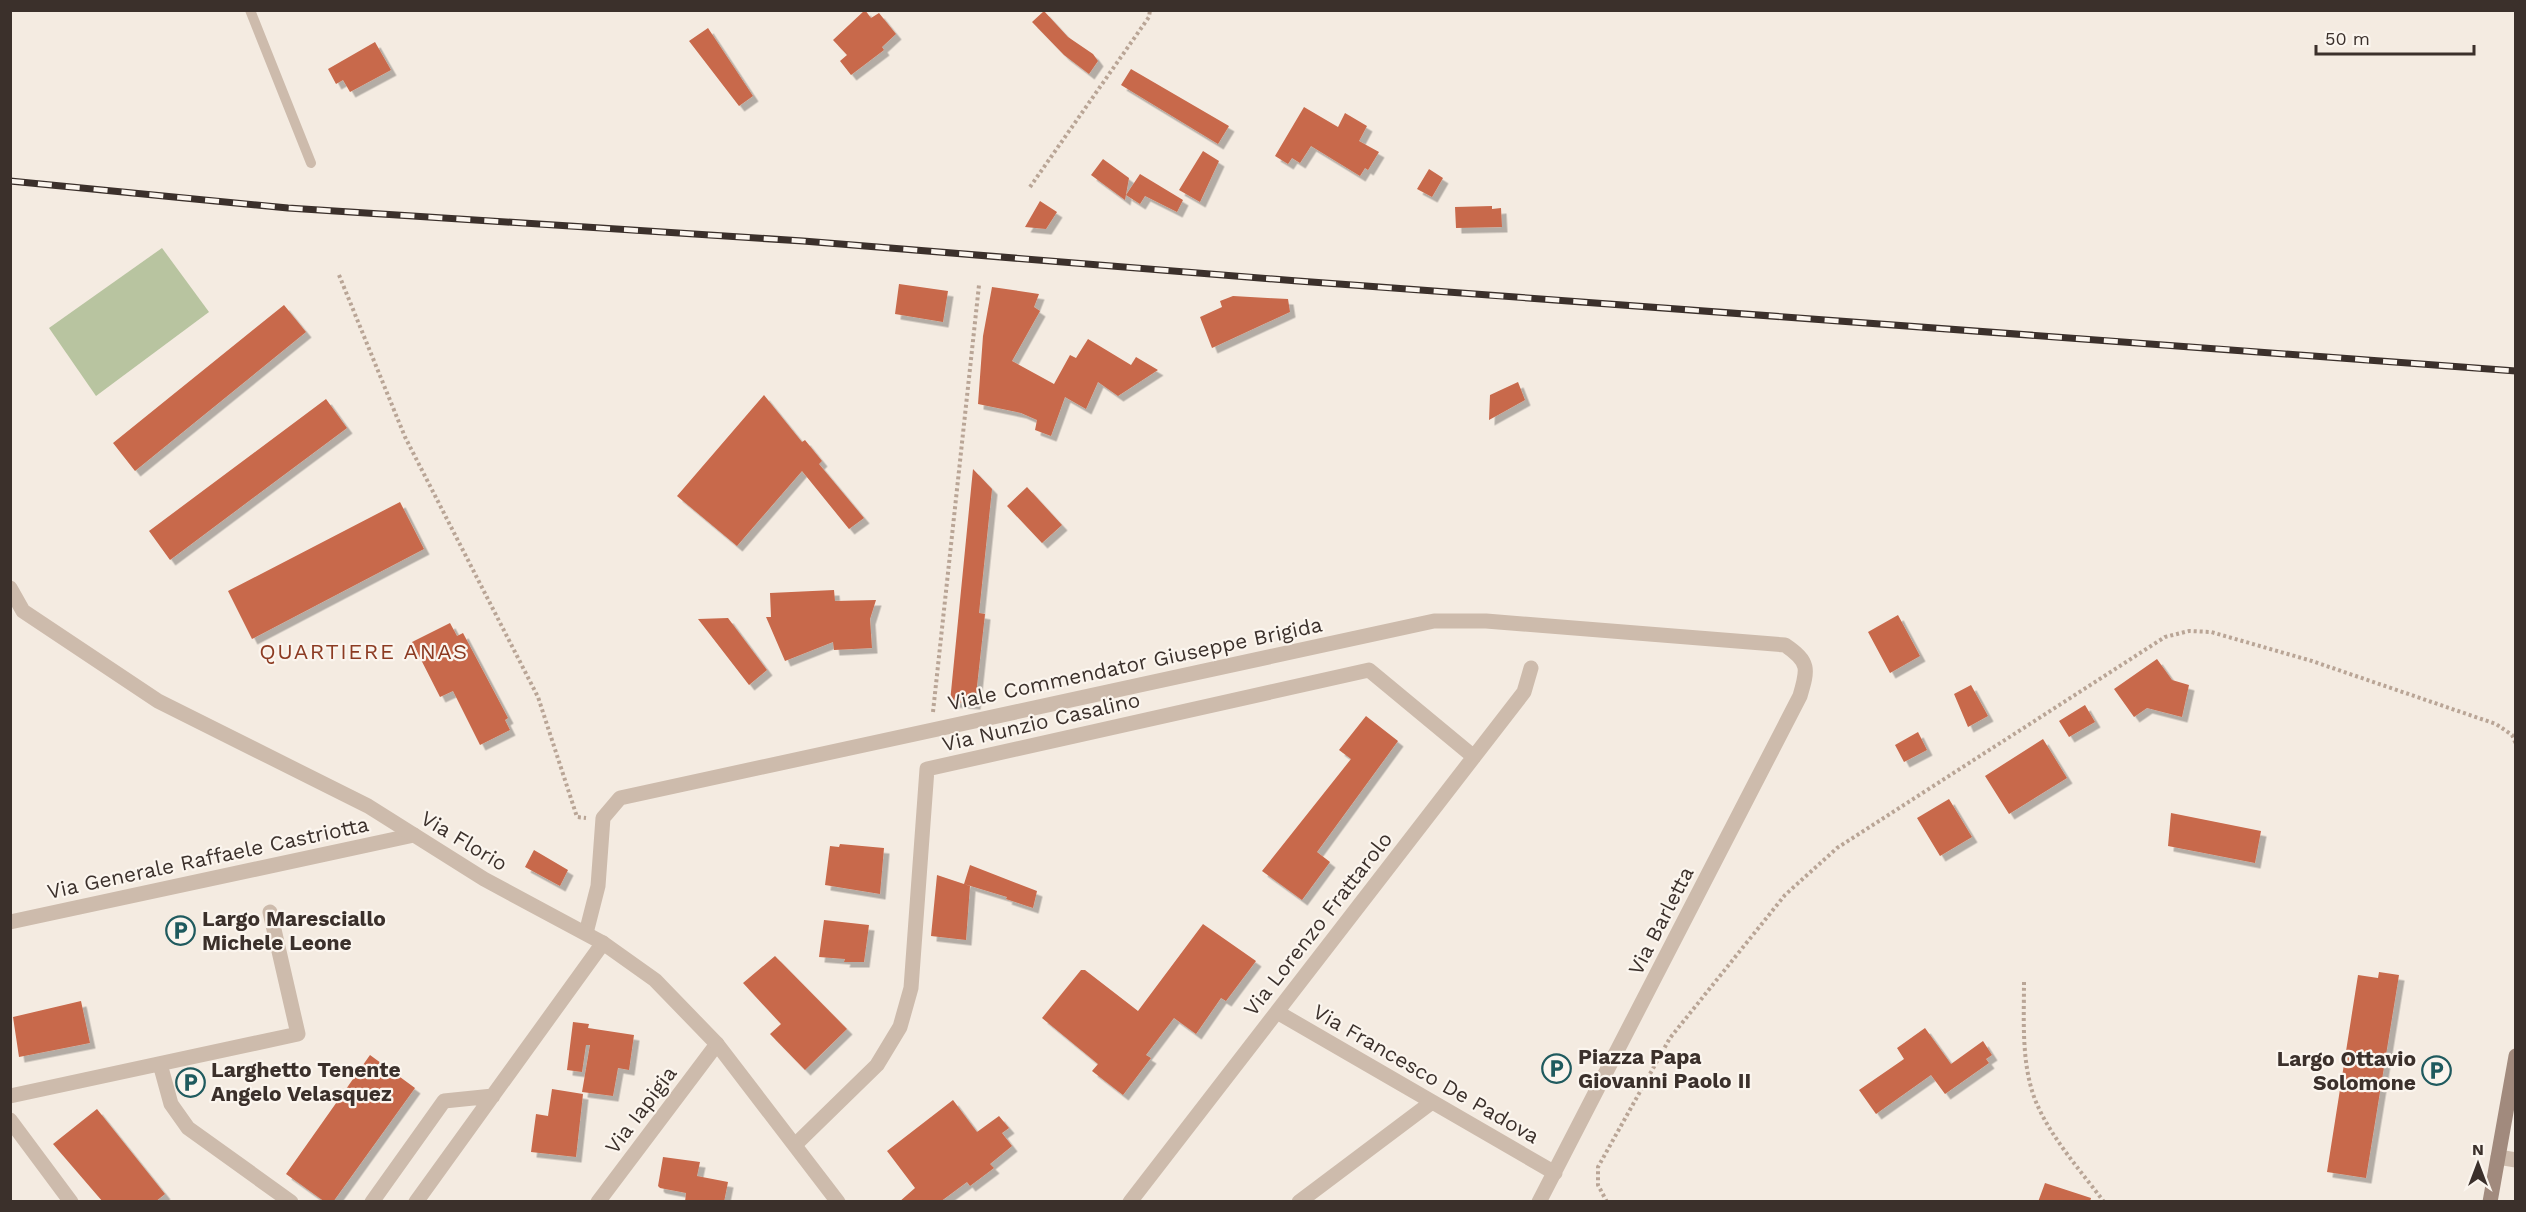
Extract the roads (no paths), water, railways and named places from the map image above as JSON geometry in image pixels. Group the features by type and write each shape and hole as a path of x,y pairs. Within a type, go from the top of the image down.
{"main road":[{"path":"2490,1202 2516,1056"}],"street":[{"name":"Via Florio","path":"10,588 23,611 158,701 368,806 484,879 603,943 655,980 717,1044 796,1144 838,1202"},
{"name":"Viale Commendator Giuseppe Brigida","path":"586,933 598,886 603,818 620,798 1434,621 1486,621 1785,645 1802,656"},
{"name":"Via Barletta","path":"1544,1200 1555,1173 1800,696 1807,673 1802,656"},
{"name":"Via Lorenzo Frattarolo","path":"1130,1202 1524,692 1531,668"},
{"name":"Via Nunzio Casalino","path":"796,1144 877,1065 900,1027 911,988 927,769 1369,670 1474,757"},
{"name":"Via Generale Raffaele Castriotta","path":"10,922 414,835"},
{"path":"10,1096 298,1034 270,912"},
{"path":"417,1202 603,943"},
{"name":"Via Francesco De Padova","path":"1277,1012 1555,1173"},
{"name":"Via Iapigia","path":"598,1202 717,1044"},
{"path":"160,1064 171,1104 188,1128 291,1202"},
{"path":"372,1202 444,1101 493,1096"},
{"path":"1299,1202 1432,1102"},
{"path":"10,1120 70,1202"},
{"path":"2498,1157 2516,1160"}],"lane":[{"path":"250,10 311,163"}],"railway":[{"path":"10,181 288,208 803,241 1298,281 2516,371"}],"place":[{"name":"Largo Maresciallo Michele Leone","path":"181,931"},
{"name":"Piazza Papa Giovanni Paolo II","path":"1557,1069"},
{"name":"Largo Ottavio Solomone","path":"2437,1071"},
{"name":"Larghetto Tenente Angelo Velasquez","path":"190,1082"}],"district":[{"name":"QUARTIERE ANAS","path":"364,651"}]}
